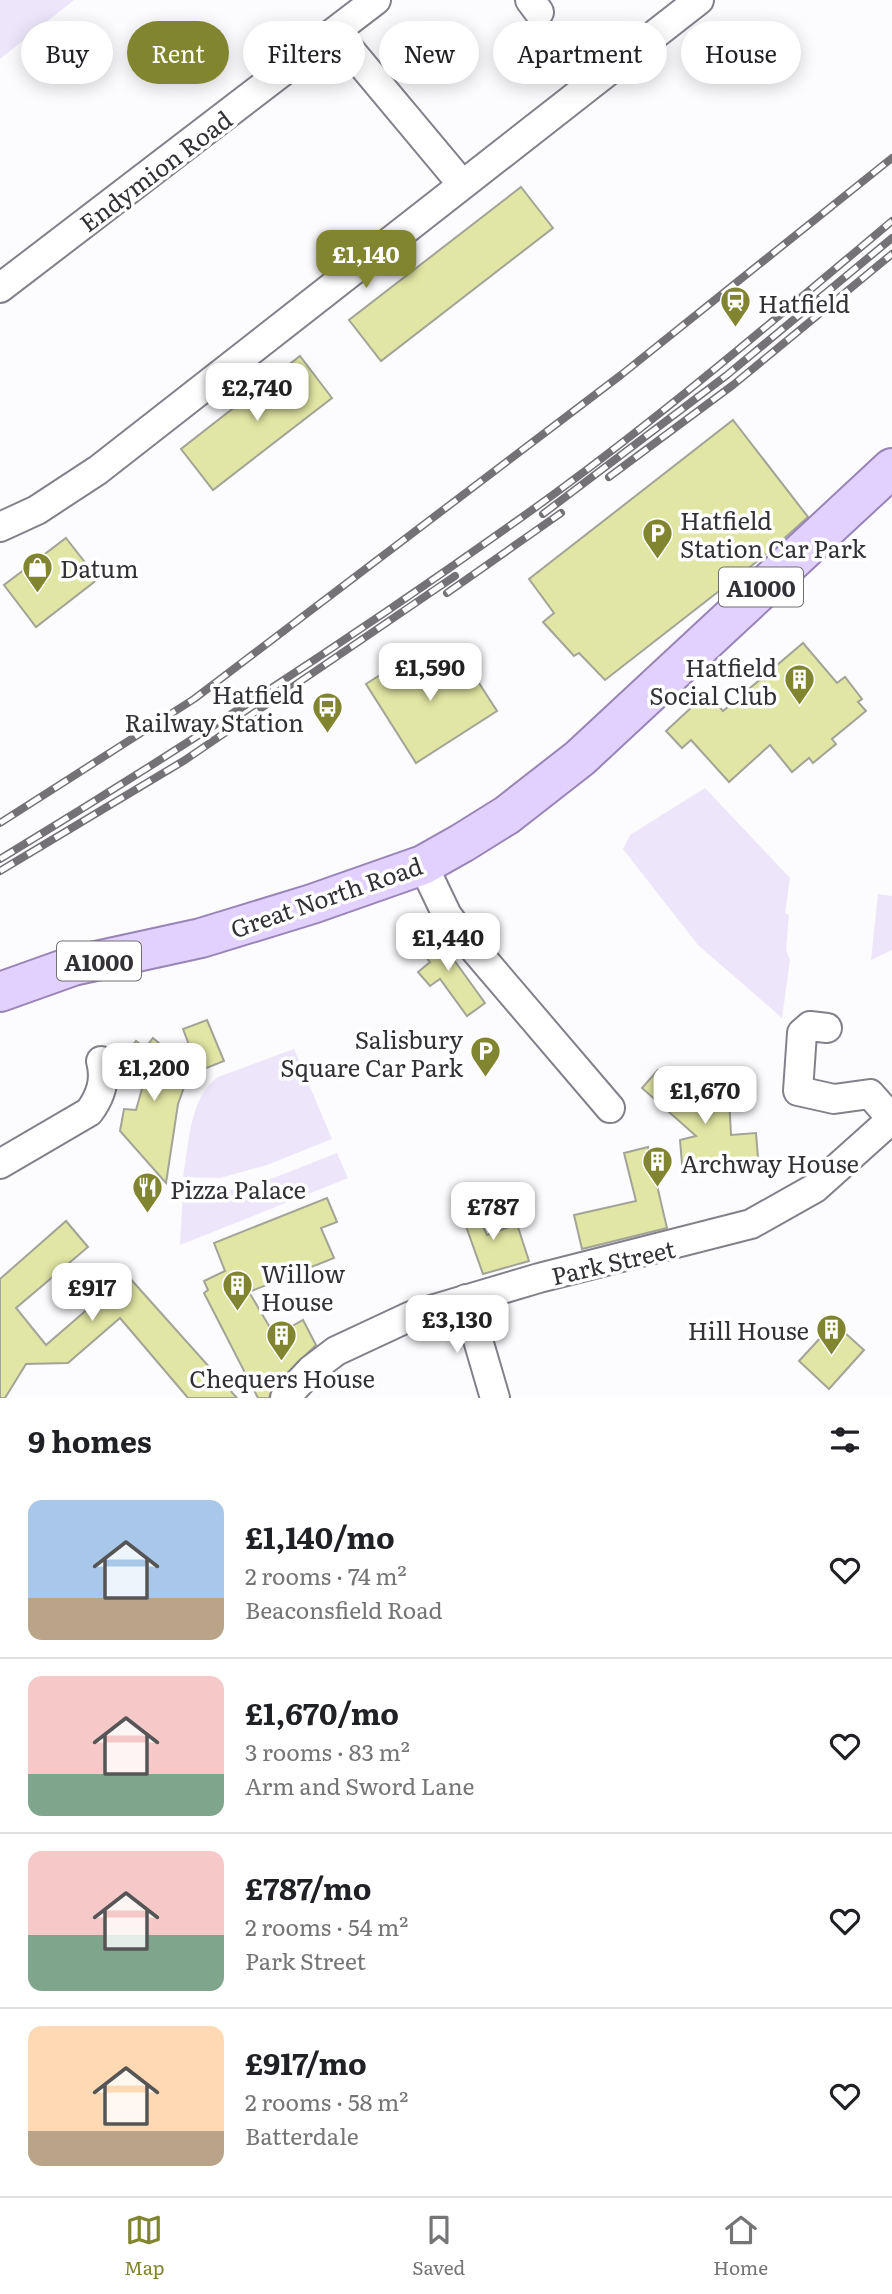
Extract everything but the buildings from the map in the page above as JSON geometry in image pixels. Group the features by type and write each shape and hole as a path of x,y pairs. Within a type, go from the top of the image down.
{"main road":[{"name":"Great North Road","path":"0,992 73,967 201,937 312,904 422,865 507,815 580,758 892,468"}],"street":[{"name":"Endymion Road","path":"349,21 376,0"},
{"path":"0,527 37,510 98,470 699,0"},
{"path":"365,68 462,184"},
{"name":"Endymion Road","path":"0,288 267,84"},
{"path":"422,865 447,915 458,930 610,1108"},
{"path":"827,1028 810,1026 802,1033 798,1091 834,1099 870,1094 892,1119"},
{"path":"0,1164 89,1112 99,1098 104,1074 101,1061"},
{"name":"Park Street","path":"285,1398 312,1370 336,1351 411,1316 751,1224 815,1188 892,1119"},
{"path":"466,1299 495,1398"}],"shaded area":[{"path":"0,0 74,0 48,21 21,21 21,42 0,59"},
{"path":"705,788 790,878 785,913 789,915 786,950 790,960 782,1018 698,945 623,849 630,835"},
{"path":"878,894 892,896 892,950 871,960"},
{"path":"294,1049 332,1139 267,1165 220,1178 183,1177 192,1122 208,1086 218,1077"},
{"path":"337,1153 348,1178 180,1245 183,1193 243,1187"}],"railway":[{"path":"0,823 194,699 621,375 892,158"},
{"path":"0,859 257,698 508,527 655,417 892,221"},
{"path":"543,514 727,375 892,238"},
{"path":"609,477 733,385 892,254"},
{"path":"447,593 561,513"},
{"path":"0,871 185,760 455,576"}],"place":[{"name":"Hatfield","path":"735,329"},
{"name":"Hatfield Station Car Park","path":"657,560"},
{"name":"Datum","path":"37,594"},
{"name":"Hatfield Social Club","path":"800,707"},
{"name":"Hatfield Railway Station","path":"327,734"},
{"name":"Salisbury Square Car Park","path":"486,1079"},
{"name":"Archway House","path":"658,1189"},
{"name":"Pizza Palace","path":"147,1215"},
{"name":"Willow House","path":"238,1313"},
{"name":"Hill House","path":"832,1356"},
{"name":"Chequers House","path":"282,1362"}]}
